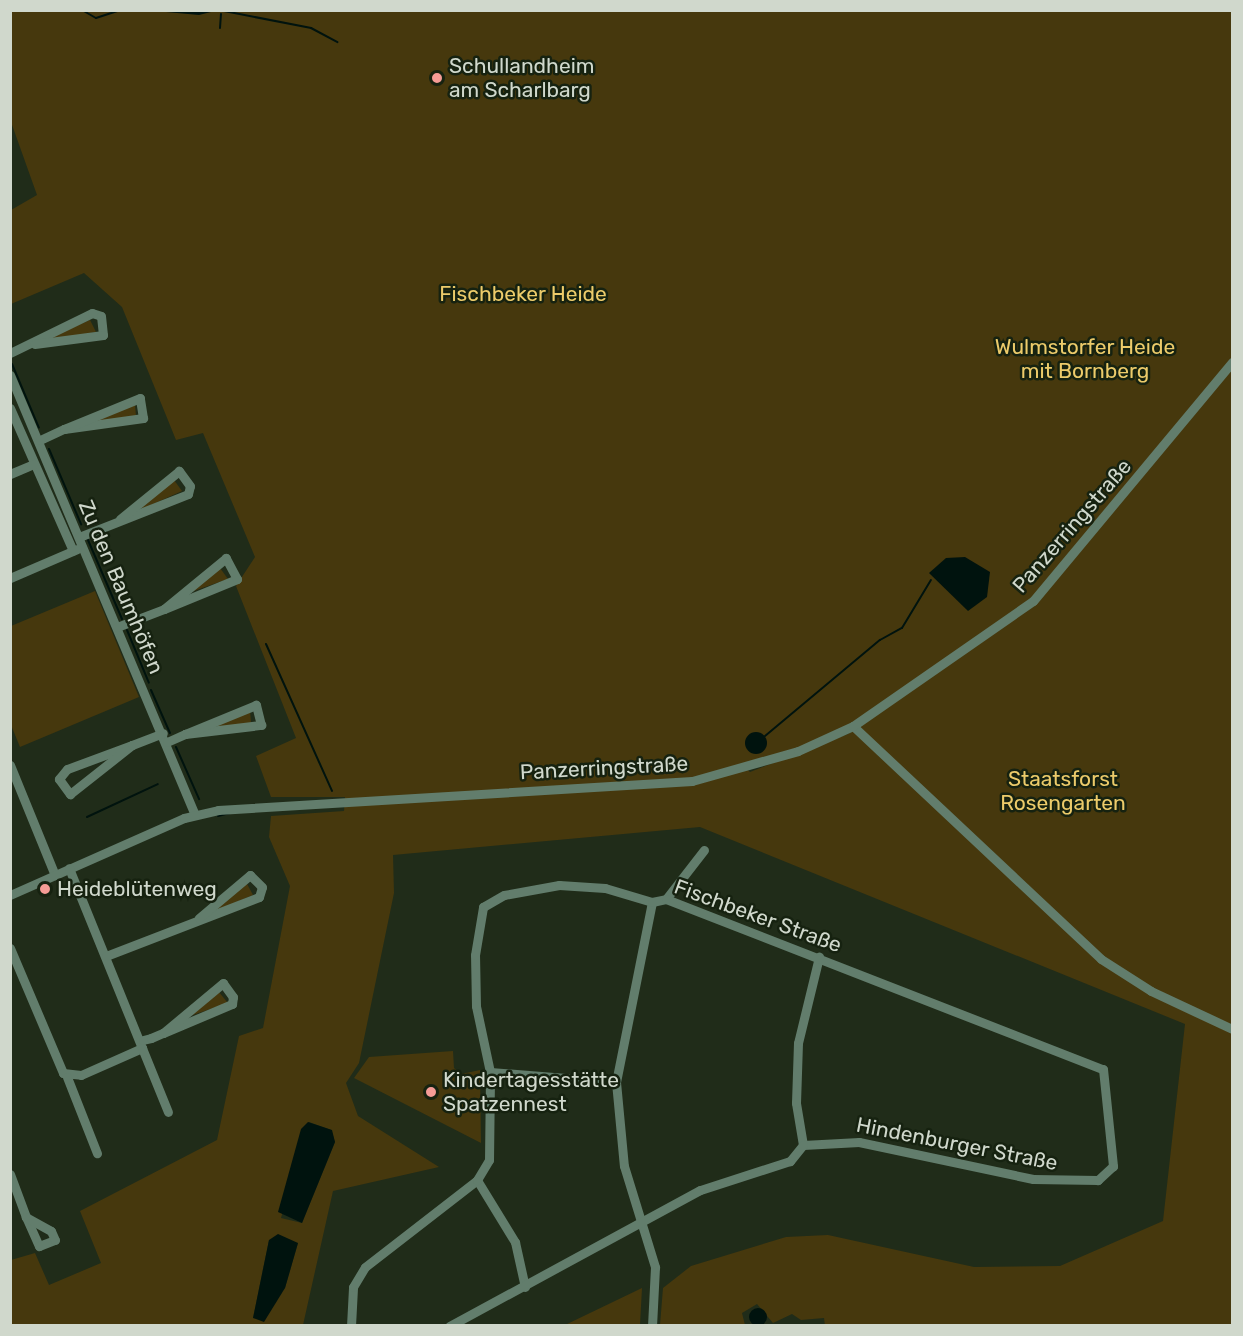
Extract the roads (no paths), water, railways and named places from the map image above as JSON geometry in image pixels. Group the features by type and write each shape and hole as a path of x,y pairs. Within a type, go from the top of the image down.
{"street":[{"path":"10,353 35,344 92,314 101,316 103,335 35,344"},
{"name":"Panzerringstraße","path":"195,815 246,806 348,804 707,780 798,751 853,726 1034,601 1233,362"},
{"name":"Zu den Baumhöfen","path":"10,375 40,440 83,547 167,742 195,815"},
{"path":"40,440 133,397 140,398 143,418 64,429"},
{"name":"Zu den Baumhöfen","path":"10,408 73,551"},
{"path":"12,474 34,464"},
{"path":"79,537 188,494 190,486 179,471 120,519"},
{"path":"10,578 83,547"},
{"path":"117,627 164,609 237,579 226,558 164,609"},
{"path":"167,742 248,704 256,705 261,725 185,734"},
{"path":"853,726 1101,959 1151,991 1233,1029"},
{"path":"132,745 70,794 59,779 67,769 163,733"},
{"path":"10,765 55,874"},
{"path":"10,895 195,815"},
{"path":"666,899 705,850"},
{"path":"69,868 143,1044 168,1112"},
{"path":"106,956 199,918 259,897 262,887 250,875 199,918"},
{"name":"Fischbeker Straße","path":"490,1071 475,986 483,907 504,895 559,885 605,888 652,902 666,899 1103,1069"},
{"path":"652,902 616,1082 624,1166 655,1267 652,1326"},
{"path":"10,948 68,1077 97,1153"},
{"path":"450,1326 729,1177 790,1161 803,1145 796,1103 798,1043 819,957"},
{"path":"68,1077 232,1004 233,996 223,983 163,1033"},
{"name":"Hindenburger Straße","path":"803,1145 859,1142 1033,1179 1098,1180 1113,1166 1103,1069"},
{"path":"351,1326 353,1287 365,1267 477,1180 493,1142 490,1071 616,1082"},
{"path":"10,1174 26,1217"},
{"path":"477,1180 516,1242 525,1287"}],"waterway":[{"path":"82,10 96,18 120,10"},
{"path":"219,10 311,28 337,42"},
{"path":"220,28 221,14"},
{"path":"12,364 39,428"},
{"path":"49,449 81,524"},
{"path":"88,540 122,619"},
{"path":"765,736 880,640 902,628 931,580"},
{"path":"127,630 149,683"},
{"path":"266,644 332,791"},
{"path":"151,690 170,733"},
{"path":"176,747 199,799"},
{"path":"87,817 158,784"},
{"path":"218,816 230,813"}],"place":[{"name":"Schullandheim am Scharlbarg","path":"437,78"},
{"name":"Heideblütenweg","path":"45,889"},
{"name":"Kindertagesstätte Spatzennest","path":"431,1092"}],"park label":[{"name":"Fischbeker Heide","path":"523,294"},
{"name":"Wulmstorfer Heide mit Bornberg","path":"1085,359"},
{"name":"Staatsforst Rosengarten","path":"1063,791"}]}
